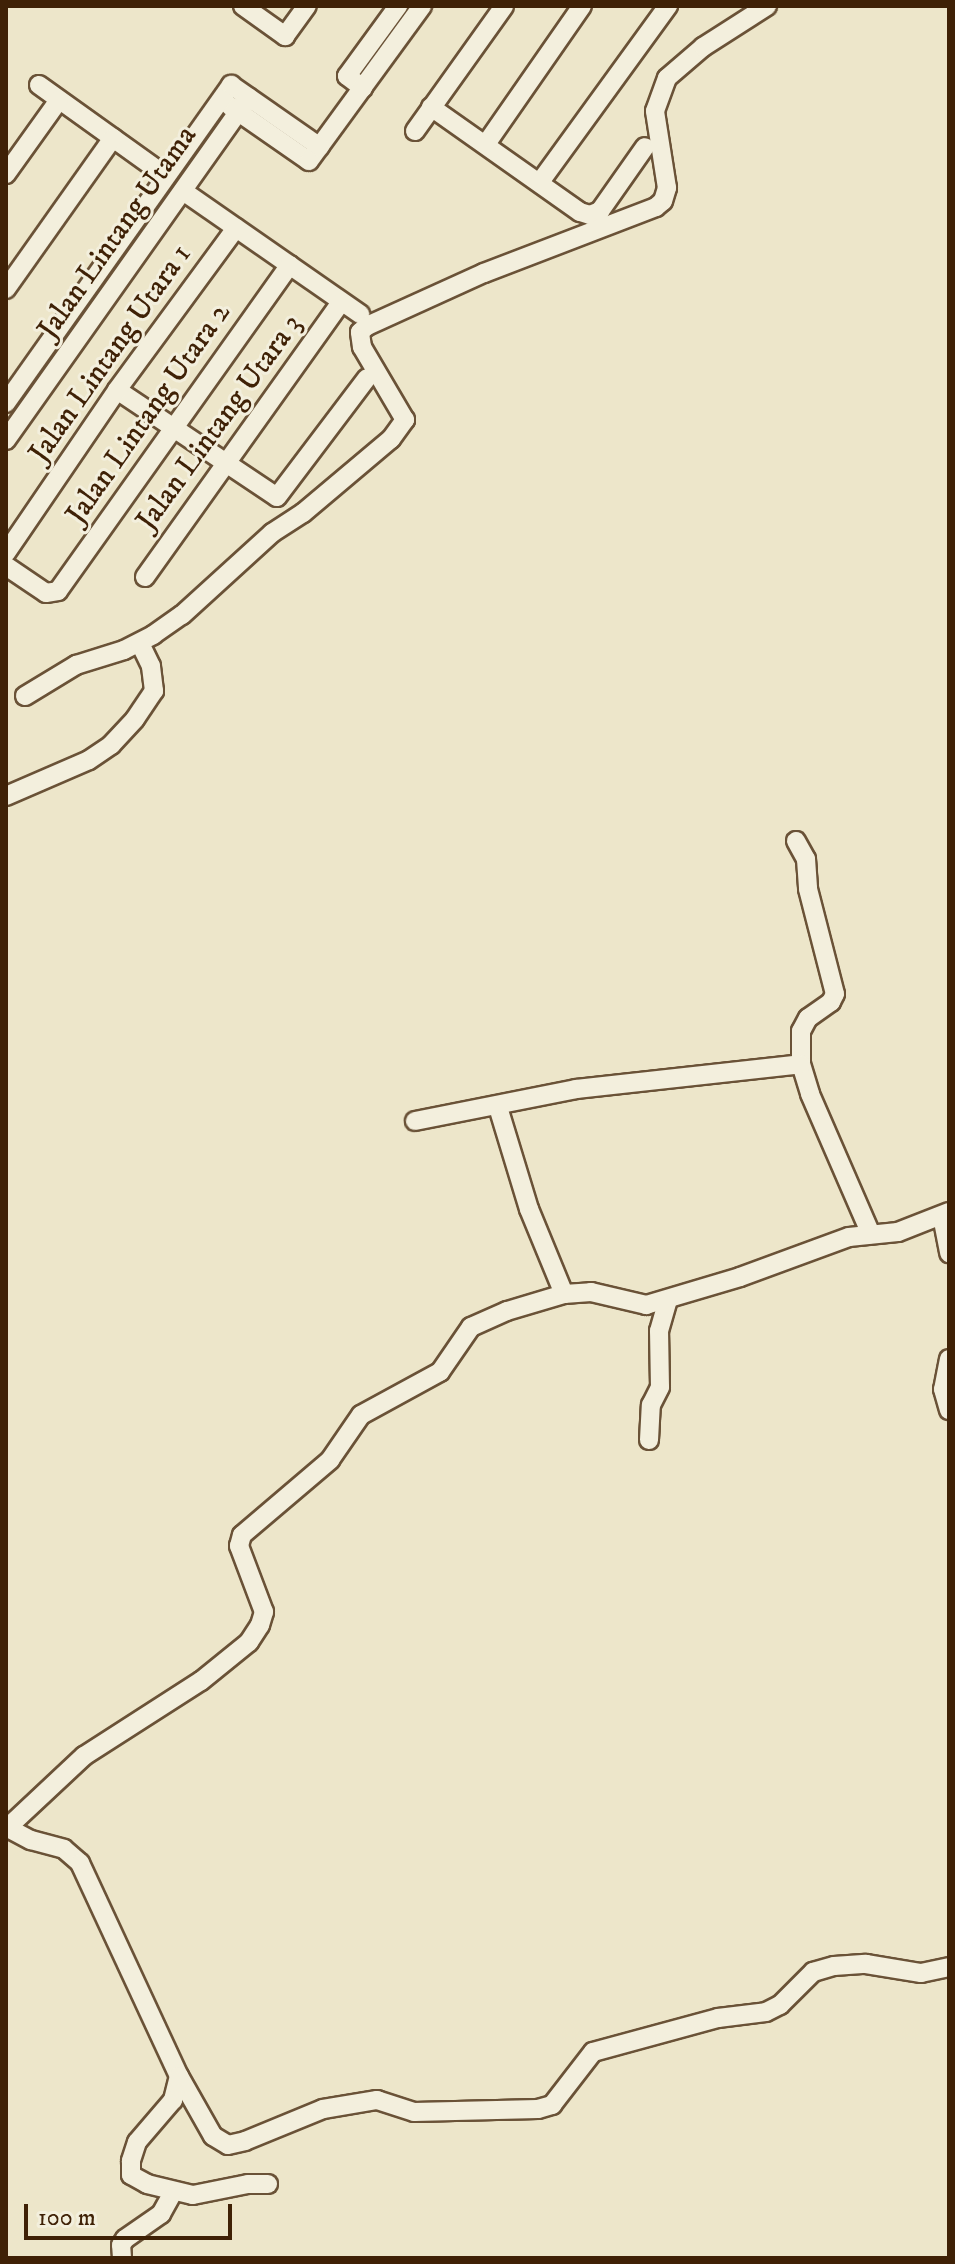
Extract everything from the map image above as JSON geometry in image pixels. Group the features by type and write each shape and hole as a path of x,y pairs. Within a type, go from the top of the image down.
{"street":[{"path":"243,6 285,36 307,6"},
{"path":"363,88 347,76 398,6"},
{"path":"244,105 314,154 422,6"},
{"path":"415,131 504,6"},
{"path":"486,144 582,6"},
{"path":"540,182 668,6"},
{"path":"25,696 76,665 140,643 182,615 255,548 347,477 403,425 405,420 396,401 362,347 360,332 367,326 484,273 599,230 663,201 666,175 655,122 667,78 703,47 767,6"},
{"path":"39,85 166,176"},
{"name":"Jalan Lintang Utama","path":"6,403 226,92 244,105 6,440"},
{"path":"6,174 59,100"},
{"path":"431,107 580,212 590,215 600,211 645,147"},
{"path":"6,289 113,138"},
{"path":"183,191 360,314"},
{"name":"Jalan Lintang Utara 1","path":"6,553 117,390 236,228"},
{"name":"Jalan Lintang Utara 2","path":"6,566 52,594 290,265"},
{"name":"Jalan Lintang Utara 3","path":"145,577 341,302"},
{"path":"46,346 64,359"},
{"path":"117,390 277,497 367,378"},
{"path":"6,796 89,760 111,745 135,719 154,691 151,666 140,643"},
{"path":"796,841 806,859 808,889 835,994 831,1002 808,1018 801,1031 801,1064 810,1094 871,1234"},
{"path":"415,1121 498,1107 576,1089 801,1064"},
{"path":"498,1107 529,1209 564,1294"},
{"path":"949,1253 945,1214 898,1232 827,1243 668,1300 641,1306 591,1292 564,1294 507,1311 471,1327 440,1372 361,1415 330,1460 242,1535 239,1546 264,1612 249,1642 201,1681 84,1756 7,1828 31,1840 64,1849 80,1863 179,2076 213,2136 228,2145 323,2109 377,2100 414,2112 538,2109 552,2105 593,2052 718,2018 766,2012 780,2005 813,1972 834,1966 866,1964 921,1973 949,1967"},
{"path":"649,1440 651,1405 660,1387 659,1331 668,1300"},
{"path":"949,1359 943,1389 949,1410"},
{"path":"179,2076 173,2100 137,2142 130,2172 135,2178 193,2195 248,2184 268,2184"},
{"path":"122,2258 121,2245 125,2239 161,2214 174,2191"}]}
